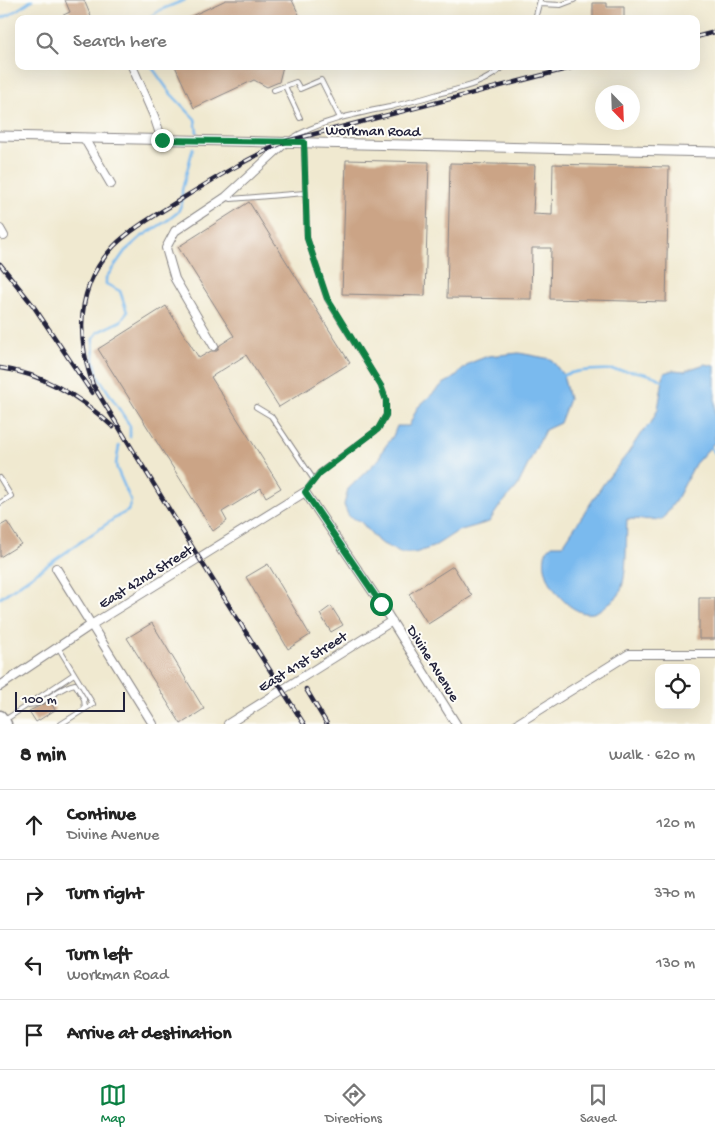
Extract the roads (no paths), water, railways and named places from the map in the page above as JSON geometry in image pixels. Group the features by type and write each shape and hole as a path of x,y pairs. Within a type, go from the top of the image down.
{"street":[{"path":"134,70 154,116 162,140"},
{"name":"Workman Road","path":"0,136 715,152"},
{"path":"84,138 111,184"},
{"path":"214,346 175,279 166,248 175,231 226,197 287,141"},
{"name":"Divine Avenue","path":"305,492 392,621 456,724"},
{"name":"East 42nd Street","path":"0,686 91,625 305,492"},
{"path":"56,568 153,724"},
{"name":"East 41st Street","path":"228,724 392,621"},
{"path":"516,724 629,654 715,654"}],"lane":[{"path":"536,15 540,2 561,4 574,0"},
{"path":"287,141 303,131 340,118 477,84 500,70"},
{"path":"274,90 296,82 300,89 321,80 340,118"},
{"path":"285,86 300,118"},
{"path":"304,142 307,238 327,298 381,386 386,400 386,415 378,429 320,473 305,492"},
{"path":"226,197 232,199 305,193"},
{"path":"256,407 271,416 314,480"},
{"path":"0,478 11,496 0,503"},
{"path":"58,647 93,704 61,724"},
{"path":"3,721 74,674"},
{"path":"27,705 35,706 66,686 75,684 84,699 85,709"}],"water":[{"path":"519,353 551,359 563,375 569,399 560,423 545,430 517,487 499,507 489,522 458,531 433,547 415,553 400,553 379,542 360,521 349,517 344,505 348,489 380,458 382,451 393,436 397,426 409,426 417,408 470,363 488,356"},
{"path":"705,364 715,366 715,442 695,464 678,497 662,520 627,519 625,570 621,590 618,596 604,607 593,613 583,613 564,601 556,592 546,570 547,550 552,545 563,545 604,483 641,433 651,423 658,409 664,373 673,370 684,371"}],"waterway":[{"path":"0,19 32,0"},
{"path":"153,15 185,0"},
{"path":"154,70 171,94 195,119 197,132"},
{"path":"130,437 130,426 98,376 94,359 93,339 98,332 121,321 127,312 120,291 106,284 106,278 125,251 141,237 178,212 182,203 182,190 193,148"},
{"path":"561,376 583,371 613,370 642,373 663,381"},
{"path":"708,445 715,453"},
{"path":"0,598 128,511 131,501 116,464 119,446"}],"railway":[{"path":"700,36 715,32"},
{"path":"304,724 93,385 87,367 82,330 86,295 92,278 101,261 114,246 138,226 221,175 287,141 562,70"},
{"path":"0,264 32,304 92,393"},
{"path":"0,368 32,376 61,388 88,406 113,427"},
{"path":"306,689 327,724"}]}
